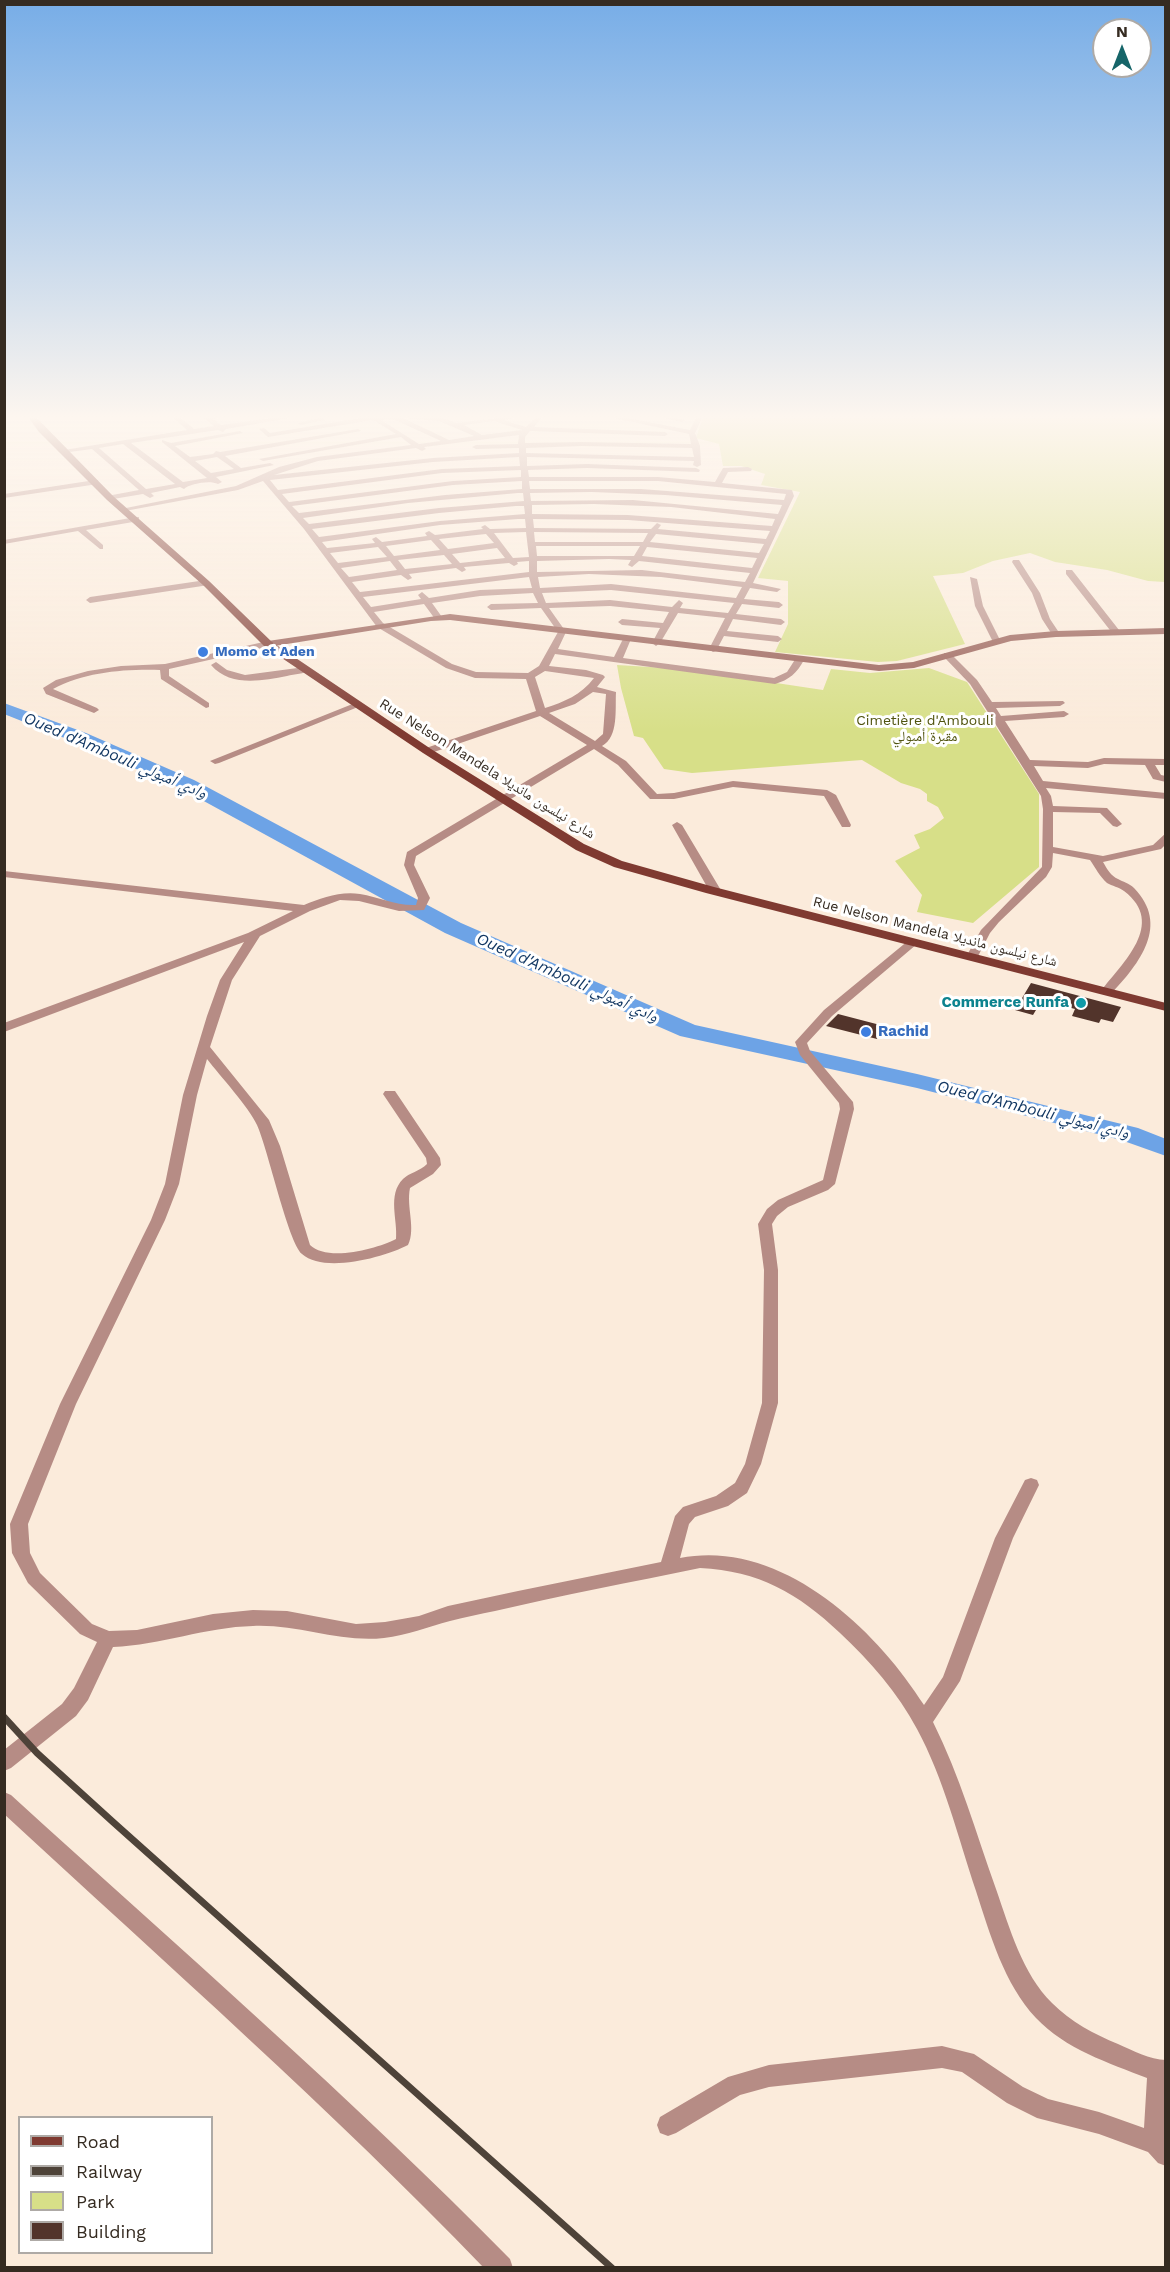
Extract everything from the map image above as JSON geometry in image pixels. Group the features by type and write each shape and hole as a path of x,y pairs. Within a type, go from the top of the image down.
{"main road":[{"name":"Rue Nelson Mandela شارع نيلسون مانديلا","path":"137,520 268,644 427,751 580,847 618,864 716,891 1166,1007"}],"street":[{"path":"4,542 130,520"},
{"path":"301,520 380,625 449,666 483,676 530,676 543,668 562,632"},
{"path":"307,527 361,520"},
{"path":"361,520 438,617"},
{"path":"417,520 447,551 504,624"},
{"path":"317,540 469,520"},
{"path":"480,520 520,573"},
{"path":"528,520 534,589 562,632"},
{"path":"597,520 606,557 607,572 614,587 615,604 622,622 622,639 616,661"},
{"path":"614,587 627,572 661,520"},
{"path":"684,520 774,529"},
{"path":"656,643 716,538 729,520"},
{"path":"713,649 755,571 778,520"},
{"path":"80,529 100,547"},
{"path":"325,551 488,531 530,530 653,531 767,542"},
{"path":"530,544 644,544 762,556"},
{"path":"335,566 500,545"},
{"path":"345,580 457,564 606,557 636,558 755,571"},
{"path":"1016,562 1036,593 1046,619 1056,634"},
{"path":"356,595 469,578 520,573 627,572 777,589"},
{"path":"1070,572 1116,632"},
{"path":"973,579 979,606 996,640"},
{"path":"90,600 206,583"},
{"path":"368,610 480,593 614,587 778,605"},
{"path":"491,607 615,604 781,622"},
{"path":"94,710 49,692 48,688 71,678 124,668 165,667 268,644 438,617 879,668 914,665 996,640 1056,634 1166,631"},
{"path":"622,622 665,626"},
{"path":"722,633 778,639"},
{"path":"553,651 775,681 784,679 794,671 799,660"},
{"path":"946,655 974,682 1040,784 1048,810 1047,867 1042,875 995,920 985,932 972,957"},
{"path":"216,665 229,677 248,678 305,670"},
{"path":"165,667 164,677 206,705"},
{"path":"427,751 572,702 591,689 600,677 595,674 543,668"},
{"path":"530,676 541,712 622,763 654,797 678,797 723,784 819,792 832,797 846,825"},
{"path":"248,678 244,681 253,691"},
{"path":"4,1028 167,964 255,934 306,909 346,896 404,910 420,908 424,898 409,865 411,854 606,738 610,692 591,689"},
{"path":"988,705 1060,703"},
{"path":"215,761 358,705"},
{"path":"998,719 1064,714"},
{"path":"1027,763 1088,765 1104,761 1166,762"},
{"path":"1148,762 1157,777 1166,778"},
{"path":"1040,784 1166,796"},
{"path":"1048,810 1103,810 1117,824"},
{"path":"677,825 716,891"},
{"path":"1047,849 1095,859 1157,847 1166,836"},
{"path":"1095,859 1107,876 1138,897 1146,907 1149,918 1150,933 1139,958 1107,992"},
{"path":"4,874 306,909"},
{"path":"255,934 226,980 190,1095 172,1184 158,1220 68,1404 19,1524 21,1553 34,1578 86,1629 108,1639 137,1638 213,1622 253,1618 287,1619 356,1632 385,1630 669,1566 700,1561 724,1561 749,1565 794,1586 842,1623 908,1698 923,1722 949,1782 1010,1957 1033,1997 1061,2025 1096,2046 1162,2071 1160,2149 1099,2123 1045,2110 1015,2095 966,2062 942,2057 768,2076 736,2085 668,2125"},
{"path":"669,1566 681,1521 689,1512 722,1501 741,1488 756,1454 770,1403 771,1280 765,1224 767,1217 787,1202 825,1187 830,1181 847,1109 846,1102 804,1053 801,1042 828,1012 913,942"},
{"path":"204,1047 262,1120 273,1146 301,1242 308,1252 322,1257 343,1257 391,1249 403,1242 405,1231 400,1193 406,1183 430,1170 434,1165 433,1158 390,1094"},
{"path":"923,1722 951,1681 1005,1538 1031,1485"},
{"path":"4,1762 69,1710 81,1694 108,1639"},
{"path":"4,1800 337,2107 433,2198 501,2268"}],"green space":[{"path":"786,520 1165,520 1165,582 1148,581 1107,570 1055,562 1030,553 993,561 963,573 933,576 965,644 897,661 878,662 775,652 788,624 788,581 758,578"},
{"name":"Cimetière d'Ambouli مقبرة أمبولي","path":"617,665 683,669 823,690 831,669 870,673 929,668 967,682 1039,794 1039,867 973,923 917,912 922,895 895,861 920,848 914,835 930,829 944,818 938,807 927,801 927,794 920,789 901,783 862,760 692,773 664,769 643,738 634,736"}],"building":[{"name":"Commerce Runfa","path":"1031,983 1121,1007 1113,1022 1101,1019 1099,1023 1072,1016 1075,1009 1042,1000 1033,1015 1015,1010"},
{"name":"Rachid","path":"838,1014 884,1026 877,1039 826,1026"}],"waterway":[{"name":"Oued d'Ambouli وادي أمبولي","path":"4,708 79,737 187,784 453,928 688,1031 917,1081 1129,1134 1166,1148"}],"railway":[{"path":"4,1717 37,1753 113,1822 612,2268"}],"place":[{"name":"Momo et Aden","path":"203,652"},
{"name":"Commerce Runfa","path":"1081,1003"},
{"name":"Rachid","path":"866,1032"}]}
